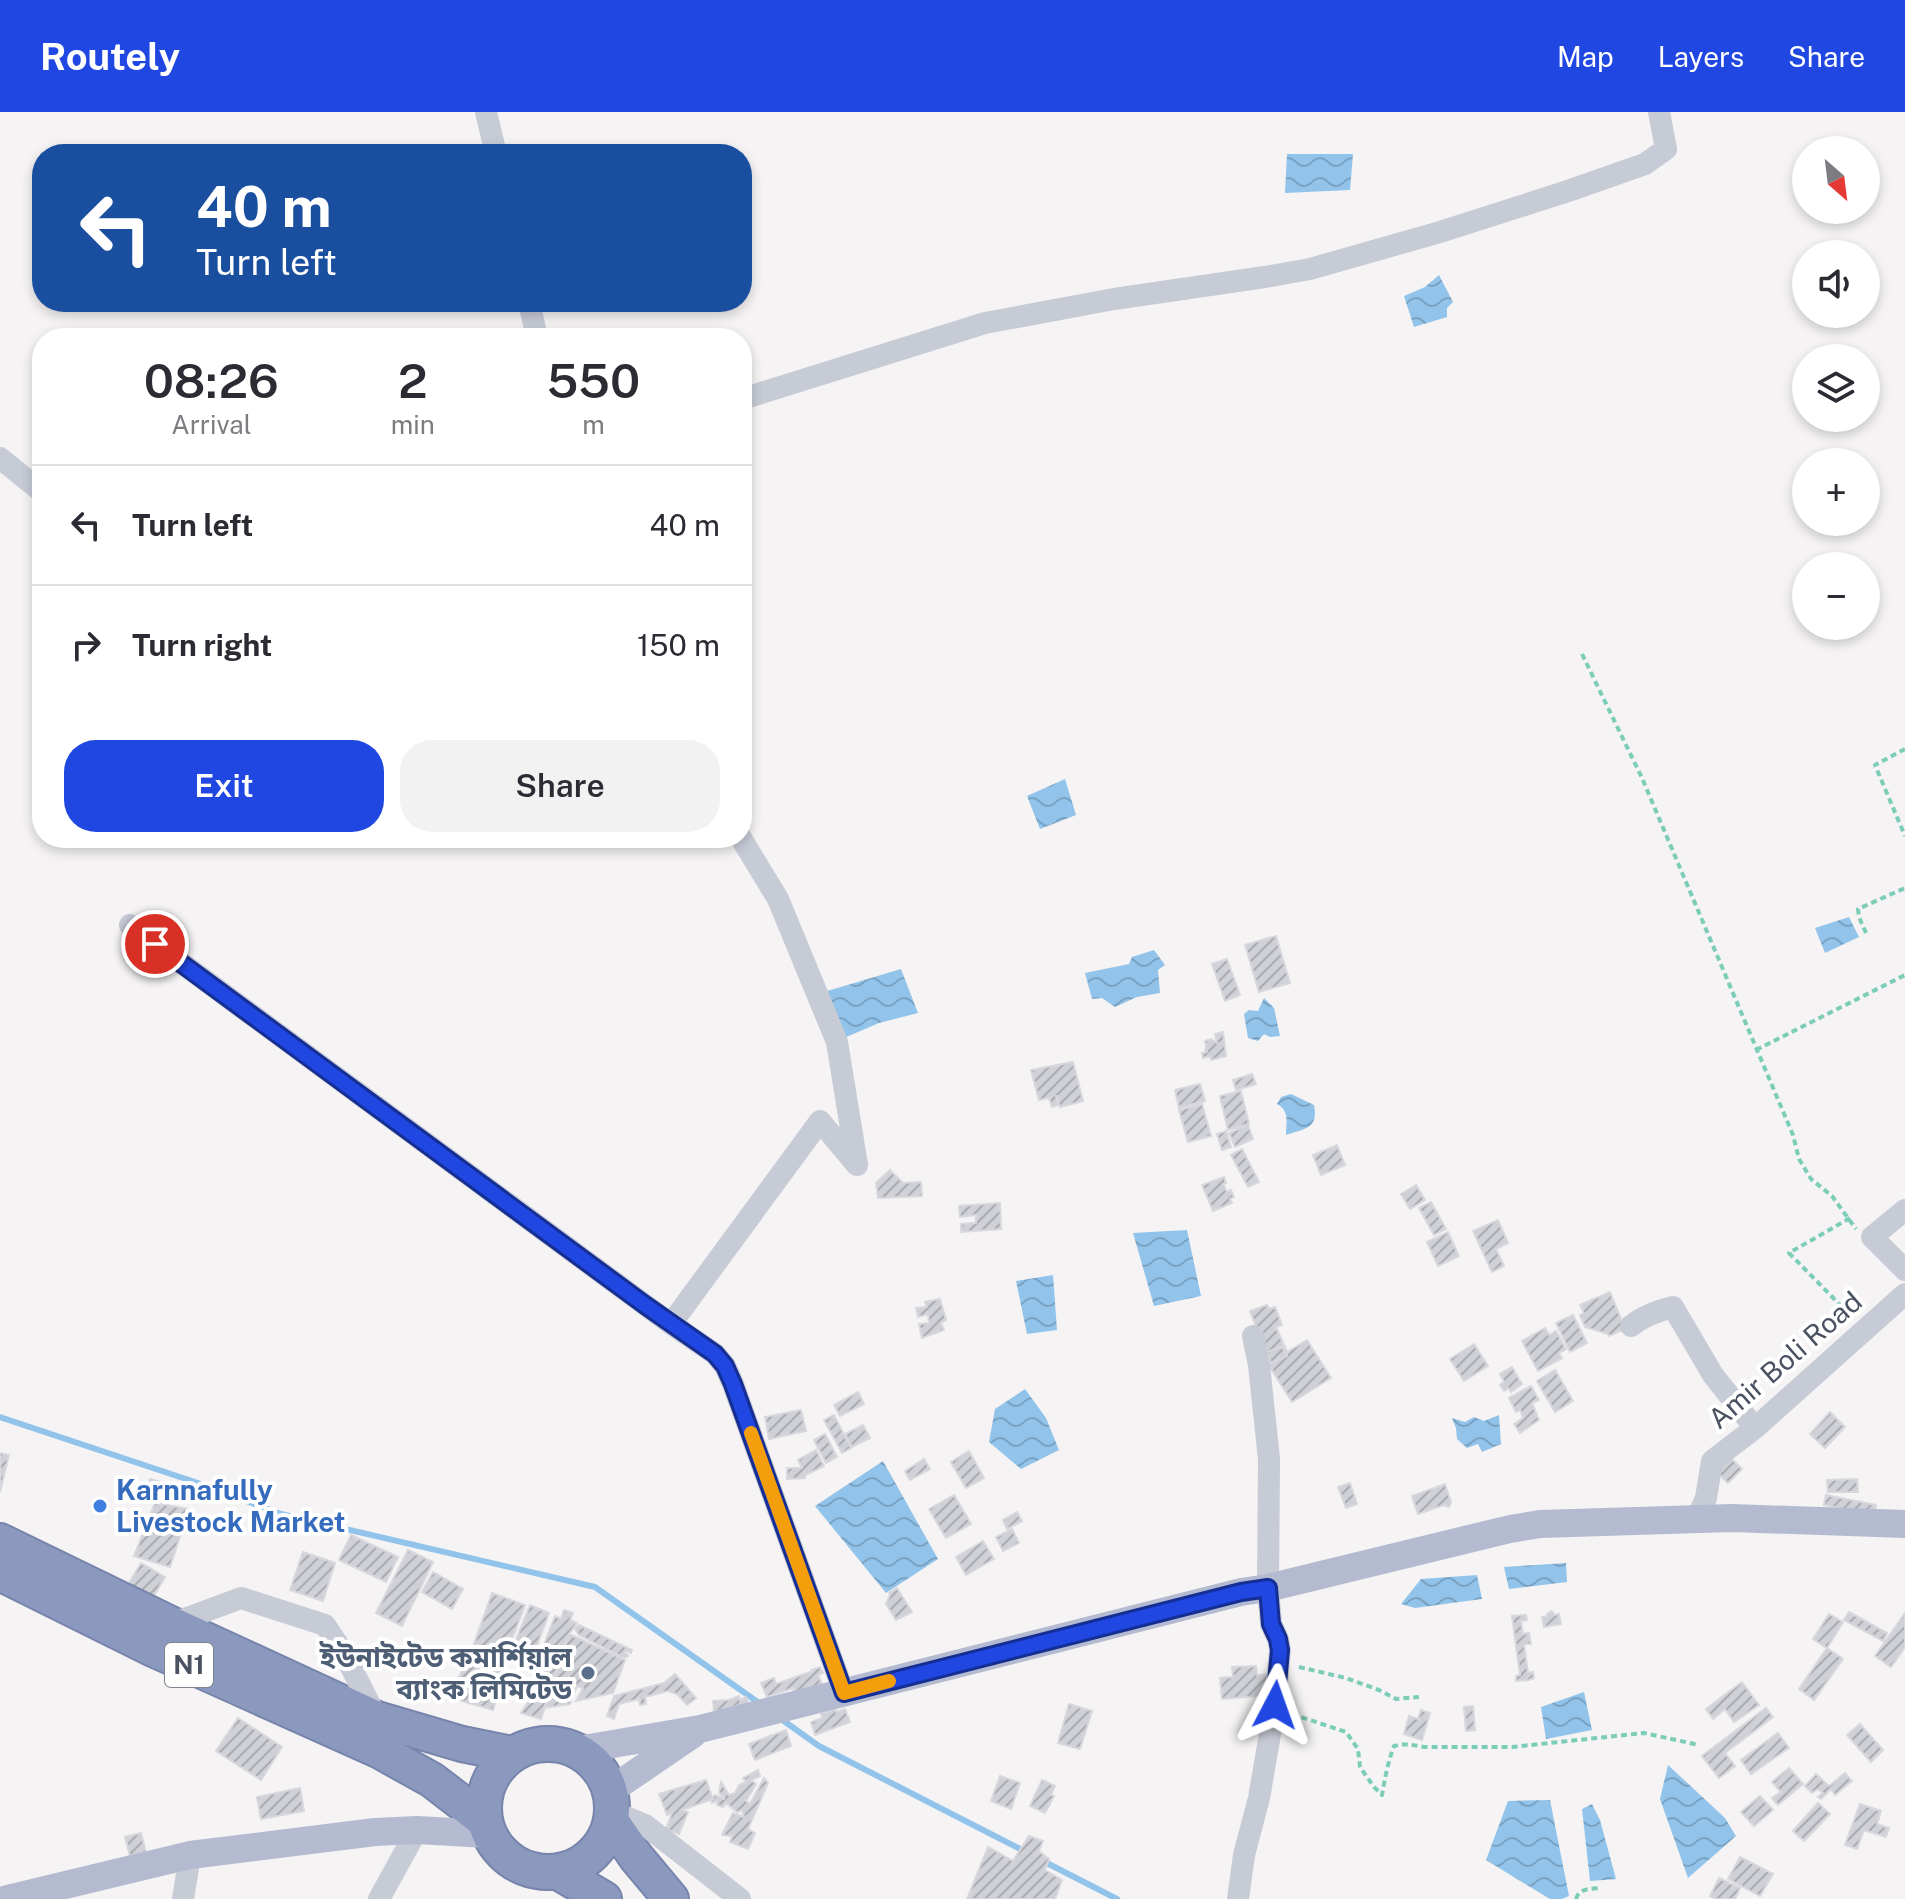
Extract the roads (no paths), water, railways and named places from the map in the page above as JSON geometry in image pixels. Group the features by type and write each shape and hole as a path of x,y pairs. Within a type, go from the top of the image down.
{"highway":[{"name":"N1","path":"0,1541 377,1719 462,1744 512,1754 533,1745 556,1743 578,1750"},
{"name":"N1","path":"0,1573 153,1649 380,1751 432,1780 486,1827 500,1852 516,1865 537,1872 558,1872 598,1897"},
{"path":"578,1750 599,1767 612,1808 636,1857 671,1899"},
{"path":"486,1827 484,1795 494,1772 512,1754"},
{"path":"558,1872 583,1863 601,1846 612,1808"}],"main road":[{"path":"578,1750 700,1729 1241,1592 1525,1526 1732,1518 1905,1524"},
{"path":"612,1808 700,1729"},
{"path":"7,1899 190,1855 375,1832 486,1827"}],"street":[{"path":"486,112 494,144"},
{"path":"752,396 985,323 1114,299 1310,269 1454,227 1645,164 1666,149 1659,112"},
{"path":"0,458 32,484"},
{"path":"671,1324 820,1121 857,1165 837,1042 778,899 747,848"},
{"path":"130,925 715,1354 725,1366 844,1693"},
{"path":"1905,1210 1872,1237 1905,1270"},
{"name":"Amir Boli Road","path":"1696,1520 1706,1498 1712,1461 1755,1428 1905,1294"},
{"path":"1631,1326 1647,1316 1673,1307 1713,1375 1755,1428"},
{"path":"1238,1899 1275,1705 1280,1650 1271,1624 1268,1588 1269,1459 1253,1336"},
{"path":"171,1624 241,1598 325,1625 345,1655 377,1719"},
{"path":"612,1808 645,1825 740,1899"},
{"path":"379,1899 417,1830"},
{"path":"183,1899 190,1855"}],"water":[{"path":"1287,154 1353,154 1350,190 1285,193"},
{"path":"1439,275 1453,302 1447,308 1447,317 1414,327 1404,296 1425,287"},
{"path":"1065,779 1076,815 1040,829 1027,796"},
{"path":"1849,917 1859,937 1825,953 1815,928"},
{"path":"1154,950 1165,965 1158,970 1160,993 1137,997 1115,1007 1102,998 1092,999 1085,973 1129,964 1132,957"},
{"path":"901,969 918,1013 879,1023 844,1038 824,992"},
{"path":"1264,998 1274,1008 1280,1036 1264,1034 1258,1041 1248,1038 1244,1014 1249,1010 1258,1011"},
{"path":"1291,1094 1314,1105 1315,1113 1309,1127 1286,1135 1286,1113 1277,1104 1281,1097"},
{"path":"1187,1230 1201,1296 1154,1306 1133,1233"},
{"path":"1053,1275 1057,1330 1027,1334 1016,1281"},
{"path":"1025,1389 1046,1418 1059,1450 1021,1469 989,1442 995,1409"},
{"path":"1499,1415 1501,1444 1482,1452 1478,1444 1467,1448 1457,1439 1452,1418 1465,1422 1474,1417 1484,1421"},
{"path":"883,1461 938,1559 886,1593 815,1506"},
{"path":"1566,1563 1567,1582 1509,1589 1504,1567"},
{"path":"1477,1575 1482,1599 1415,1608 1401,1604 1421,1579"},
{"path":"1584,1692 1592,1730 1546,1739 1541,1707"},
{"path":"1668,1765 1725,1818 1736,1836 1688,1878 1660,1799"},
{"path":"1550,1800 1569,1896 1562,1899 1550,1899 1486,1860 1508,1801"},
{"path":"1592,1804 1600,1820 1616,1879 1590,1881 1582,1809"}],"waterway":[{"path":"0,1417 281,1514 595,1587 759,1703"},
{"path":"781,1719 819,1746 1028,1853"},
{"path":"1041,1860 1117,1899"}],"place":[{"name":"Karnnafully Livestock Market","path":"100,1506"},
{"name":"ইউনাইটেড কমার্শিয়াল ব্যাংক লিমিটেড","path":"588,1673"}]}
